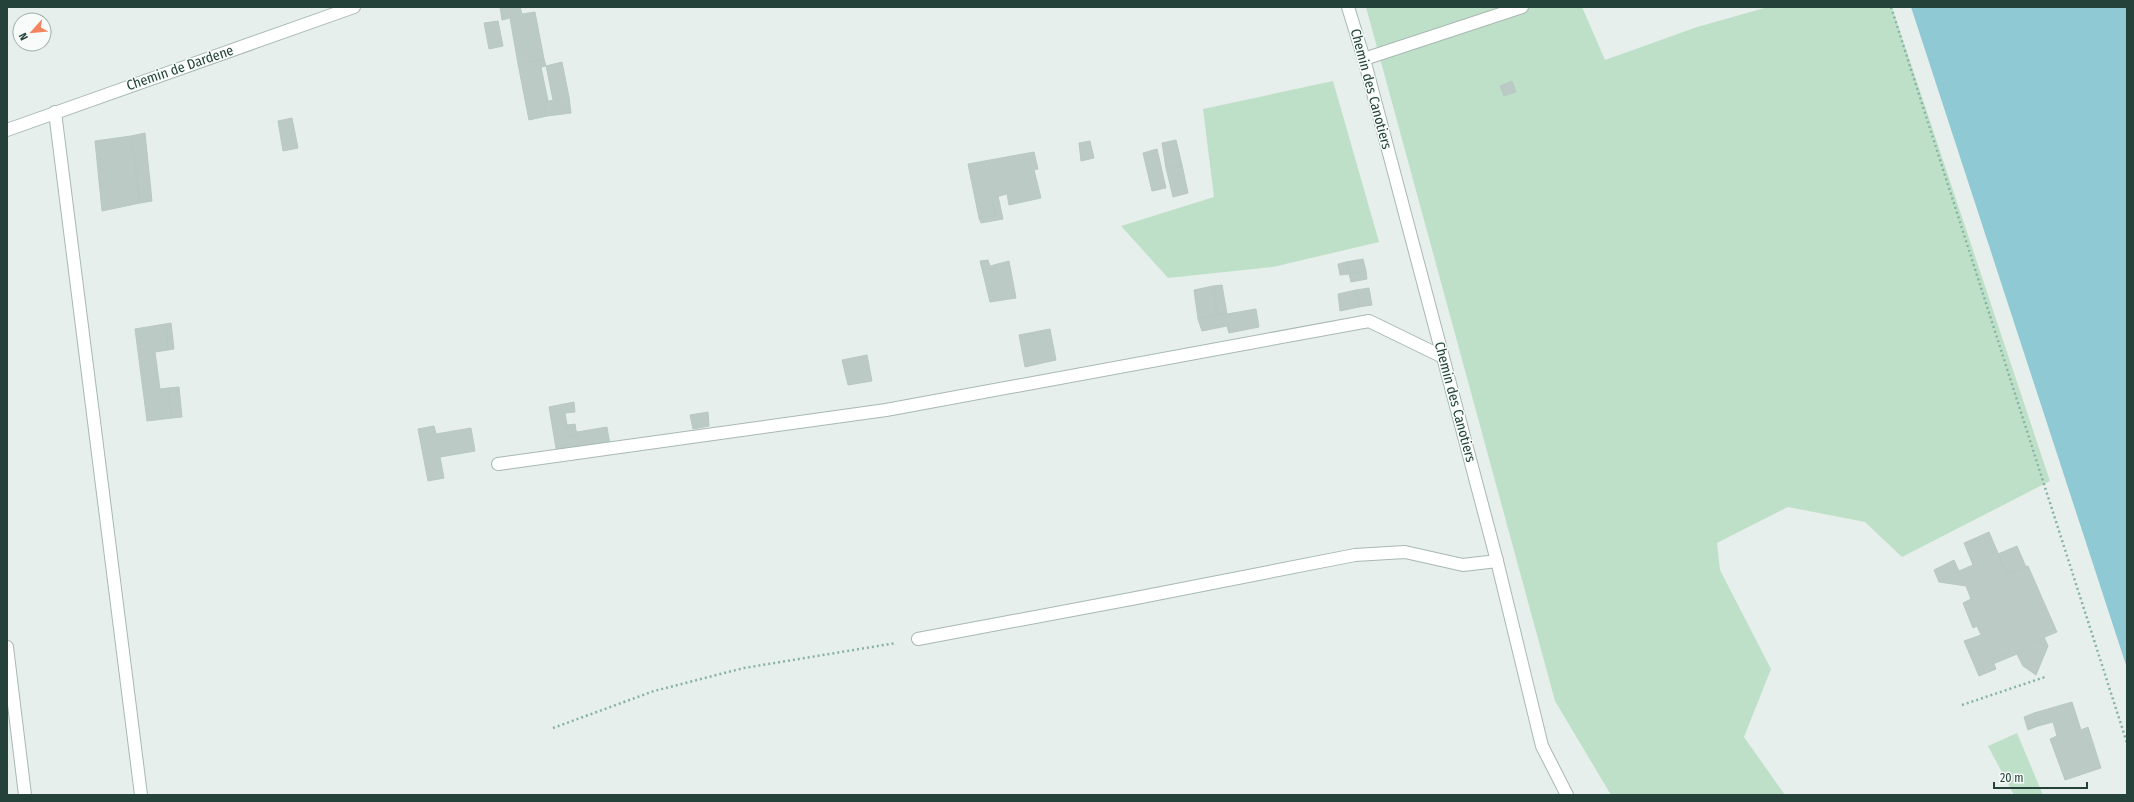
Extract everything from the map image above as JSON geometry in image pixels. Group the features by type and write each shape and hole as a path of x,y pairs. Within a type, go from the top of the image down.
{"street":[{"name":"Chemin de Dardene","path":"7,130 354,7"},
{"name":"Chemin des Canotiers","path":"1348,7 1364,59 1497,561 1542,746 1567,795"},
{"path":"1364,59 1522,7"},
{"path":"55,112 141,795"},
{"path":"498,464 886,410 1369,321 1443,357"},
{"path":"918,639 1131,600 1355,555 1405,552 1463,565 1497,561"},
{"path":"7,648 25,795"}],"path":[{"path":"1891,7 2127,743"},
{"path":"553,728 654,691 744,668 918,639"},
{"path":"1962,706 2045,677"}],"green space":[{"path":"1366,7 1582,7 1605,60 1697,27 1768,7 1892,7 2050,481 1902,557 1865,522 1788,507 1717,543 1720,570 1771,669 1744,737 1785,795 1611,795 1555,701"},
{"path":"1333,81 1379,242 1273,267 1168,278 1121,226 1214,197 1203,109"},
{"path":"2017,733 2043,795 2014,795 1988,746"}],"water":[{"path":"1911,7 2127,7 2127,668"}],"building":[{"path":"500,7 520,7 522,14 535,12 544,59 518,64 510,18 502,20"},
{"path":"498,21 503,46 489,49 484,23"},
{"path":"544,59 546,66 541,67 548,101 544,102 547,116 529,120 518,64"},
{"path":"562,62 569,97 553,100 546,66"},
{"path":"1512,81 1516,92 1504,96 1500,86"},
{"path":"569,97 571,113 547,116 544,102"},
{"path":"292,118 298,148 283,151 278,121"},
{"path":"145,133 152,201 140,203 131,136"},
{"path":"131,136 140,203 102,211 95,141"},
{"path":"1176,140 1182,165 1166,168 1162,143"},
{"path":"1090,141 1094,158 1081,161 1079,143"},
{"path":"1157,149 1166,188 1152,191 1143,153"},
{"path":"1034,152 1038,169 1034,170 1041,198 1009,205 1007,194 992,198 996,215 979,218 968,164"},
{"path":"1182,165 1188,193 1173,197 1166,168"},
{"path":"998,196 1003,219 981,223 979,218 996,215 992,198"},
{"path":"1363,259 1366,271 1349,274 1346,262"},
{"path":"988,260 990,266 1009,261 1016,298 990,302 980,261"},
{"path":"1346,262 1349,274 1340,275 1338,264"},
{"path":"1366,271 1367,279 1351,282 1349,274"},
{"path":"1222,285 1227,314 1217,316 1213,286"},
{"path":"1213,286 1217,316 1198,319 1194,290"},
{"path":"1369,288 1372,305 1359,307 1356,290"},
{"path":"1356,290 1359,307 1340,311 1338,294"},
{"path":"1256,309 1259,327 1229,333 1227,326 1202,331 1198,319"},
{"path":"171,323 174,349 168,350 165,324"},
{"path":"165,324 168,350 155,352 160,389 168,388 172,418 147,421 135,329"},
{"path":"1050,329 1056,360 1025,367 1019,335"},
{"path":"867,355 872,381 848,385 842,360"},
{"path":"179,387 182,417 172,418 168,388"},
{"path":"574,402 575,412 565,413 569,437 577,436 577,432 607,427 610,445 557,454 549,407"},
{"path":"708,412 709,426 693,429 690,415"},
{"path":"575,424 577,436 569,437 567,425"},
{"path":"434,426 436,434 471,428 475,451 440,457 444,478 428,481 418,429"},
{"path":"1989,532 2007,574 2028,566 2057,632 1992,659 1996,669 1979,676 1964,641 1981,635 1977,626 1973,628 1963,603 1971,599 1966,586 1939,582 1934,570 1954,560 1959,571 1973,565 1964,543"},
{"path":"2017,546 2026,567 2007,574 1998,554"},
{"path":"2044,637 2048,646 2036,675 2023,666 2015,650"},
{"path":"2015,650 2017,654 1993,664 1992,659"},
{"path":"2072,702 2081,730 2088,727 2101,768 2065,780 2050,739 2057,736 2053,722 2038,726 2034,713"},
{"path":"2034,713 2038,726 2028,730 2024,717"}]}
